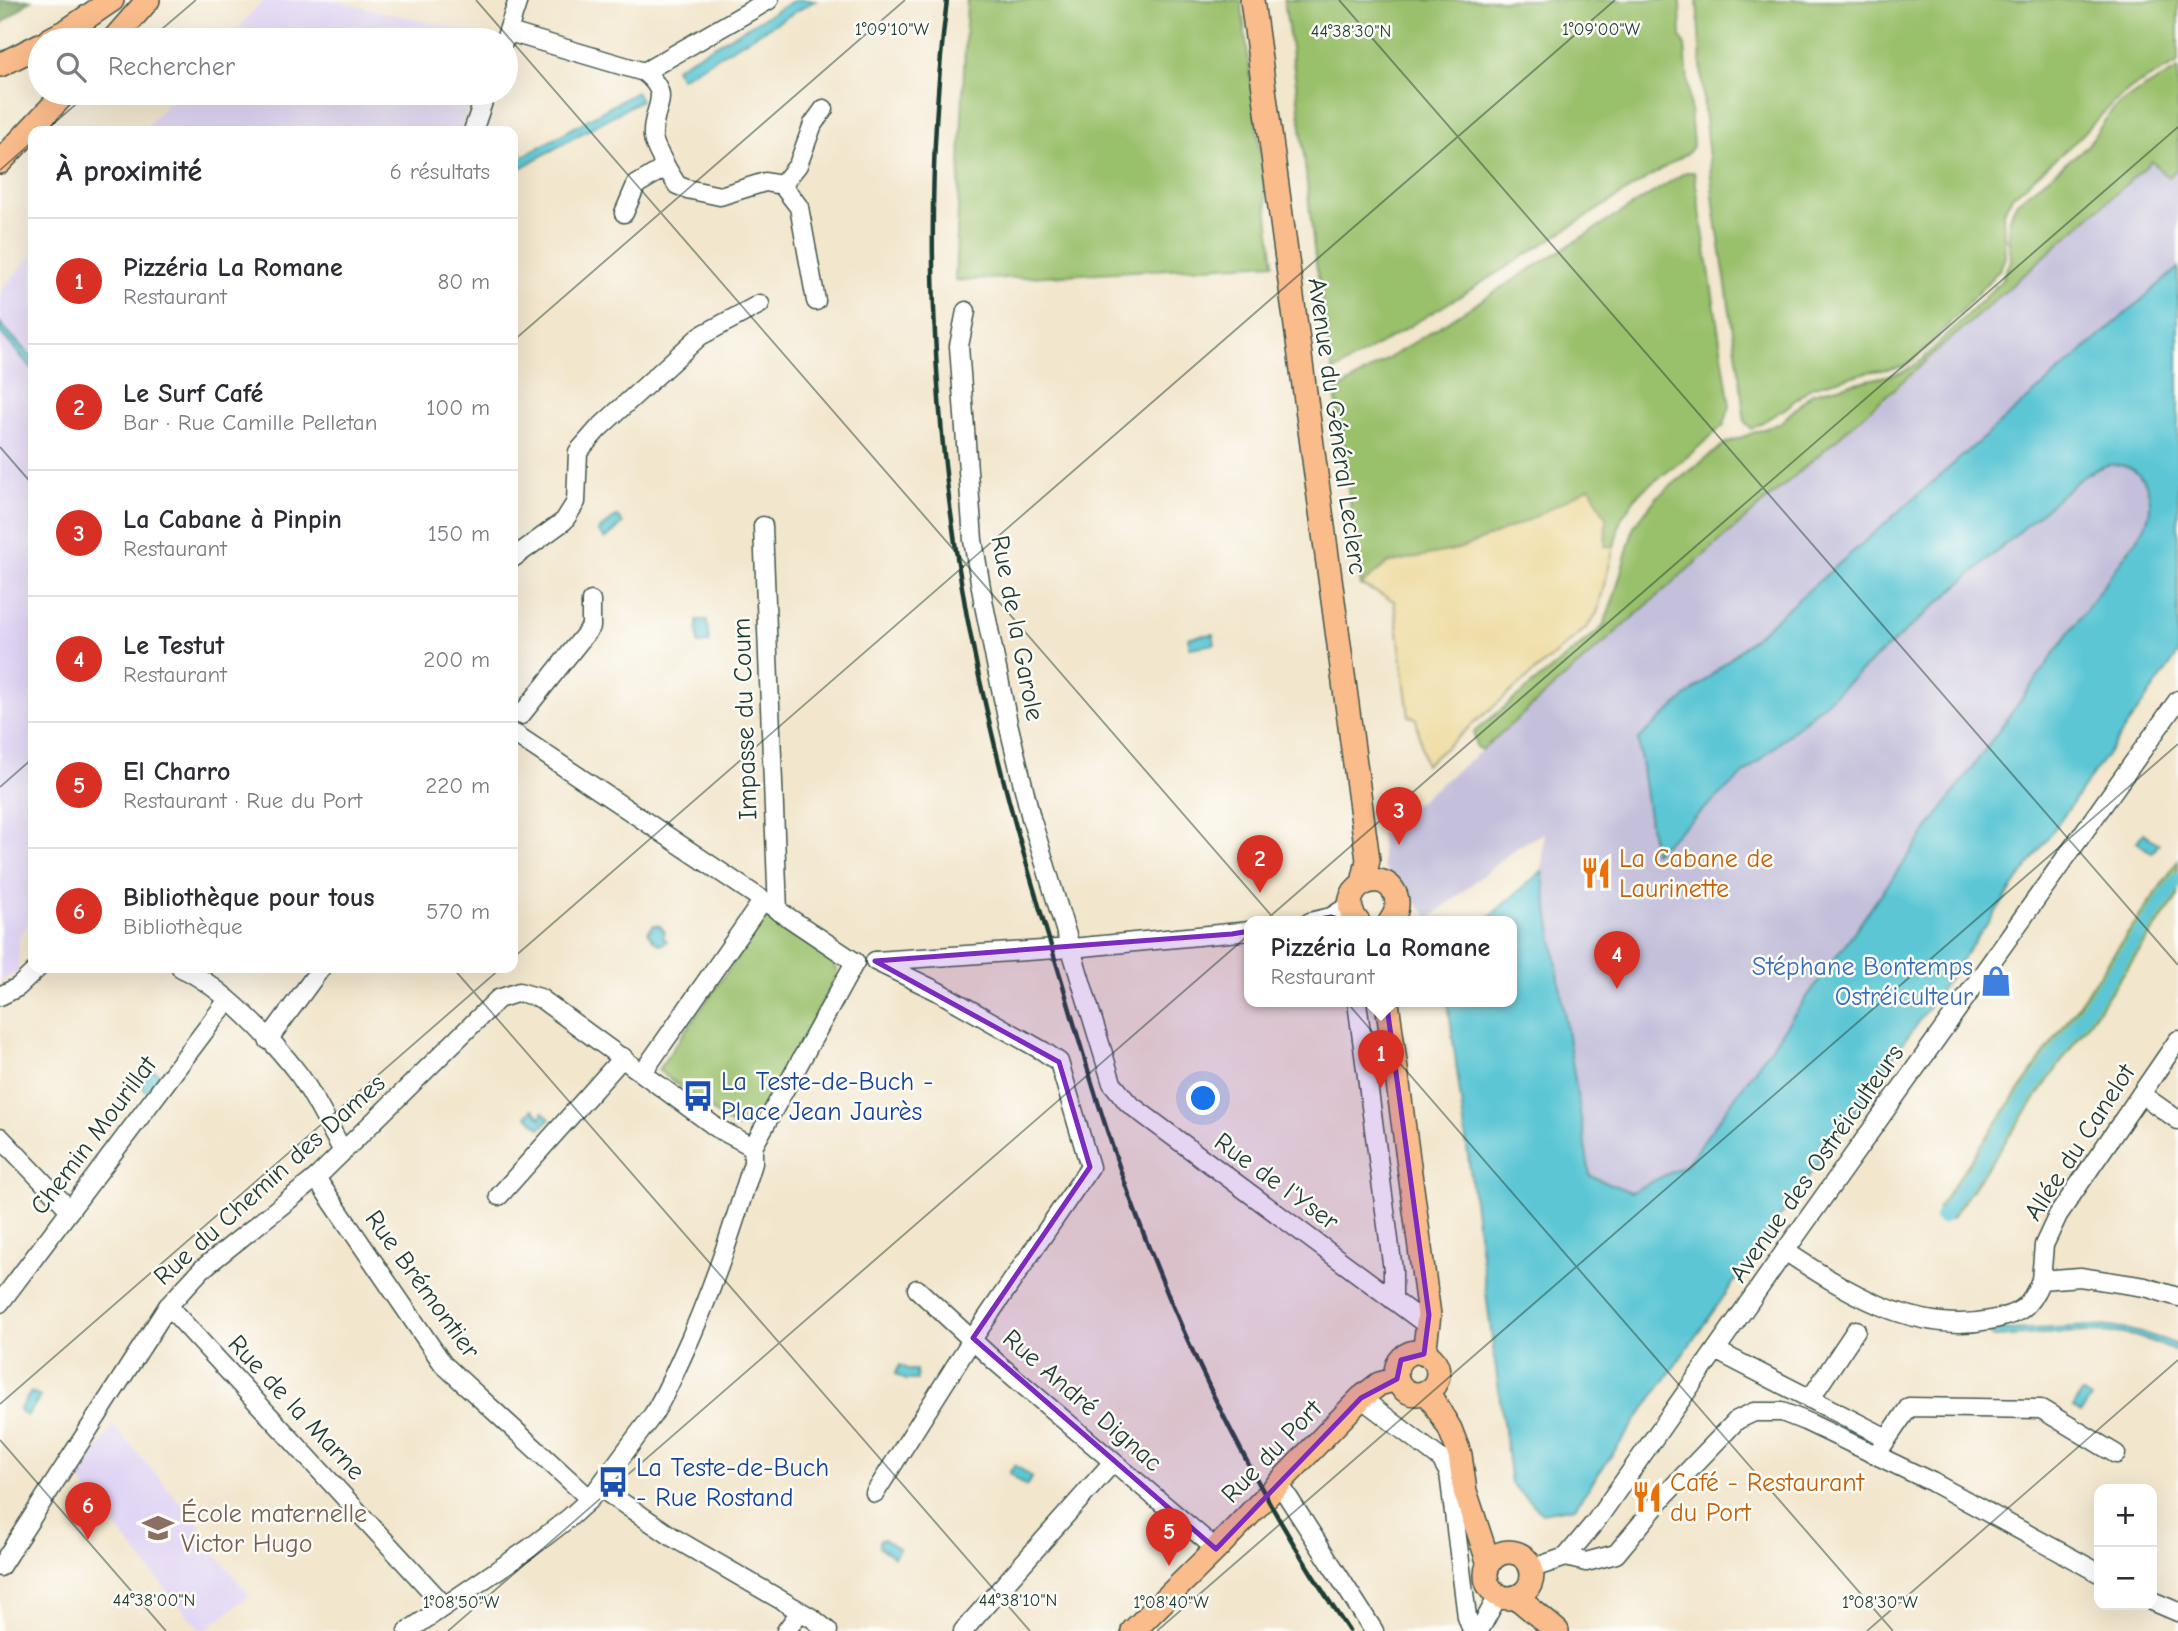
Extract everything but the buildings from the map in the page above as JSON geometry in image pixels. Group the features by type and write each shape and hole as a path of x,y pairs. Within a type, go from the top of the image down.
{"main road":[{"path":"70,28 112,0"},
{"path":"124,28 148,0"},
{"name":"Avenue du Général Leclerc","path":"1252,0 1373,883 1353,892 1349,916"},
{"path":"0,65 28,50"},
{"path":"34,126 54,105"},
{"path":"0,162 28,132"},
{"path":"1373,883 1394,892 1397,899 1394,916"},
{"path":"1388,1007 1429,1315 1424,1354"},
{"path":"1411,1353 1424,1354 1430,1357 1437,1368 1436,1382 1421,1394 1409,1392 1403,1389 1396,1372 1401,1360 1411,1353"},
{"name":"Rue du Port","path":"1133,1631 1361,1398 1378,1384 1397,1379"},
{"path":"1427,1391 1450,1429 1460,1455 1465,1491 1489,1564 1486,1578 1492,1591 1518,1587"},
{"path":"1476,1524 1510,1553 1523,1558 1518,1587 1530,1610 1551,1624"},
{"path":"1489,1564 1498,1555 1510,1553"}],"street":[{"path":"510,28 519,0"},
{"path":"644,72 769,0"},
{"path":"518,39 644,72 655,80 661,96 653,136 677,185 711,196 728,195 765,182 782,185 799,207 816,301"},
{"path":"474,126 482,105"},
{"path":"782,185 798,165 813,124 824,109"},
{"path":"624,213 636,185 666,167"},
{"path":"518,554 564,522 576,502 579,452 598,429 700,336 760,304"},
{"name":"Rue de la Garole","path":"966,311 959,346 973,540 1011,737 1031,818 1072,948"},
{"name":"Impasse du Coum","path":"762,526 770,906"},
{"path":"518,711 591,627 591,601"},
{"name":"Avenue des Ostréiculteurs","path":"1566,1557 1596,1521 2178,700"},
{"path":"518,713 523,720 522,729 518,732"},
{"path":"518,738 855,962 1072,948 1244,932"},
{"path":"643,1072 770,906"},
{"name":"Rue de l'Yser","path":"1072,948 1112,1083 1119,1094 1427,1325"},
{"path":"875,961 937,991 1059,1062 1090,1167 972,1338 875,1493"},
{"path":"408,1631 530,1548 595,1493 661,1403 720,1267 753,1163 753,1147 855,962"},
{"path":"0,996 18,986 32,973"},
{"path":"190,973 228,1000 300,1077 343,1151"},
{"path":"268,1040 317,973"},
{"name":"Rue du Chemin des Dames","path":"0,1567 168,1306 202,1269 316,1178 498,999 519,992 540,998 717,1128 753,1147"},
{"name":"Chemin Mourillat","path":"0,1303 228,1000"},
{"path":"1358,1007 1393,1270 1393,1300"},
{"name":"Allée du Canelot","path":"2041,1280 2044,1245 2058,1215 2178,1040"},
{"path":"499,1196 623,1057"},
{"path":"2141,1094 2178,1120"},
{"path":"0,1137 70,1210"},
{"name":"Rue Brémontier","path":"316,1178 443,1364 595,1493 811,1618 828,1631"},
{"path":"1785,1251 1868,1300 1899,1313 1936,1323 1979,1322 2012,1315 2032,1300 2041,1280 2080,1277 2145,1287 2178,1297"},
{"name":"Rue André Dignac","path":"917,1289 996,1362 1216,1549"},
{"name":"Rue de la Marne","path":"168,1306 444,1605"},
{"path":"1810,1399 1856,1330"},
{"path":"1717,1351 1887,1438"},
{"path":"1361,1398 1441,1458 1449,1473 1467,1617 1471,1628 1477,1631 1518,1587 1566,1557 1586,1562 1616,1555 1665,1495 1737,1420 1754,1412 1782,1412 1875,1455 1931,1482 2094,1570"},
{"path":"1875,1455 1909,1407 2041,1409 2116,1454"},
{"path":"963,1631 1113,1462"},
{"path":"1279,1483 1374,1631"},
{"path":"2157,1604 2178,1612"},
{"path":"786,1631 800,1612"}],"highlighted area":[{"path":"1331,917 1369,928 1379,948 1429,1315 1424,1354 1401,1360 1397,1379 1361,1398 1216,1549 973,1338 1090,1167 1059,1062 875,961 1232,934"}],"shaded area":[{"path":"264,0 332,0 454,28 238,28"},
{"path":"167,105 469,105 462,126 147,126"},
{"path":"2152,160 2168,178 2178,168 2178,268 1638,739 1654,852 2090,471 2121,464 2138,472 2148,486 2150,508 2147,523 1686,1165 1631,1192 1590,1176 1542,871 1544,833 1519,846 1432,916 1428,916 1383,867 1380,833 1482,750 1747,516 1879,404"},
{"path":"28,259 28,924 19,937 18,971 0,982 0,292"},
{"name":"École maternelle Victor Hugo","path":"113,1425 201,1526 196,1531 250,1595 204,1631 153,1574 79,1480"}],"green space":[{"path":"0,0 31,0 0,25"},
{"path":"967,0 1241,0 1274,263 955,281"},
{"path":"1284,0 1680,0 1681,37 1685,46 1693,146 1689,152 1467,292 1333,372 1314,250 1297,90"},
{"path":"1697,0 2178,0 2178,63 2133,87 2012,197 2003,212 2005,257 2000,269 1924,351 1902,367 1868,372 1811,387 1786,408 1751,429 1745,423 1715,213 1704,111"},
{"path":"2178,69 2178,168 2168,178 2152,161 1482,750 1476,747 1474,732 1603,627 1634,526 1658,496 1726,443 1780,423 1812,393 1903,372 1923,359 2001,281 2011,259 2009,217 2017,202 2087,146 2113,109"},
{"path":"1686,172 1694,172 1730,406 1724,425 1639,493 1621,519 1614,547 1605,546 1606,518 1590,488 1529,520 1459,549 1388,563 1361,585 1335,392"},
{"path":"2178,861 2178,896 1951,1219 1937,1209"},
{"path":"767,915 834,960 837,975 756,1122 749,1127 737,1128 658,1070"}],"sand":[{"path":"1590,487 1606,518 1605,546 1614,547 1597,613 1586,628 1425,765 1416,718 1409,716 1394,601 1361,585 1388,563 1459,549 1529,520"}],"water":[{"path":"795,0 816,0 681,78 675,68"},
{"path":"636,92 641,100 518,169 518,159"},
{"path":"2178,268 2178,654 1575,1507 1542,1513 1511,1484 1449,1007 1517,1007 1517,916 1490,916 1542,871 1590,1176 1631,1192 1686,1165 2141,533 2146,524 2150,504 2143,479 2130,468 2115,464 2098,469 2077,481 1654,853 1638,739"},
{"path":"0,323 28,354 28,364 0,332"},
{"path":"617,516 623,524 605,539 598,531"},
{"path":"697,620 707,620 709,643 698,644"},
{"path":"1213,634 1215,644 1190,648 1188,637"},
{"path":"2143,833 2159,844 2152,853 2137,842"},
{"path":"654,925 660,926 665,932 663,937 667,941 662,944 651,938 648,931"},
{"path":"152,1071 159,1074 159,1078 145,1091 141,1083"},
{"path":"533,1109 541,1118 543,1112 550,1119 540,1128 527,1115"},
{"path":"2095,1326 2147,1334 2178,1345 2178,1351 2116,1333 2069,1332 1991,1337 1990,1331"},
{"path":"900,1365 916,1370 917,1380 906,1380 895,1374"},
{"path":"31,1392 40,1397 27,1416 19,1410"},
{"path":"2082,1392 2091,1398 2081,1413 2073,1408"},
{"path":"1015,1465 1032,1477 1026,1486 1009,1473"},
{"path":"880,1539 899,1549 894,1557 879,1547"}],"waterway":[{"path":"1942,1217 2178,879"}],"railway":[{"path":"947,0 938,90 934,181 933,273 937,365 944,456 956,547 971,637 998,758 1096,1097 1156,1266 1229,1427 1286,1531 1349,1631"}],"place":[{"name":"La Cabane à Pinpin","path":"1399,845"},
{"name":"La Cabane de Laurinette","path":"1596,873"},
{"name":"Le Surf Café","path":"1260,893"},
{"name":"Stéphane Bontemps Ostréiculteur","path":"1996,981"},
{"name":"Le Testut","path":"1617,989"},
{"name":"Pizzéria La Romane","path":"1381,1088"},
{"name":"La Teste-de-Buch - Place Jean Jaurès","path":"698,1096"},
{"name":"La Teste-de-Buch - Rue Rostand","path":"613,1482"},
{"name":"Café - Restaurant du Port","path":"1647,1497"},
{"name":"École maternelle Victor Hugo","path":"158,1528"},
{"name":"Bibliothèque pour tous","path":"88,1540"},
{"name":"El Charro","path":"1169,1566"}]}
